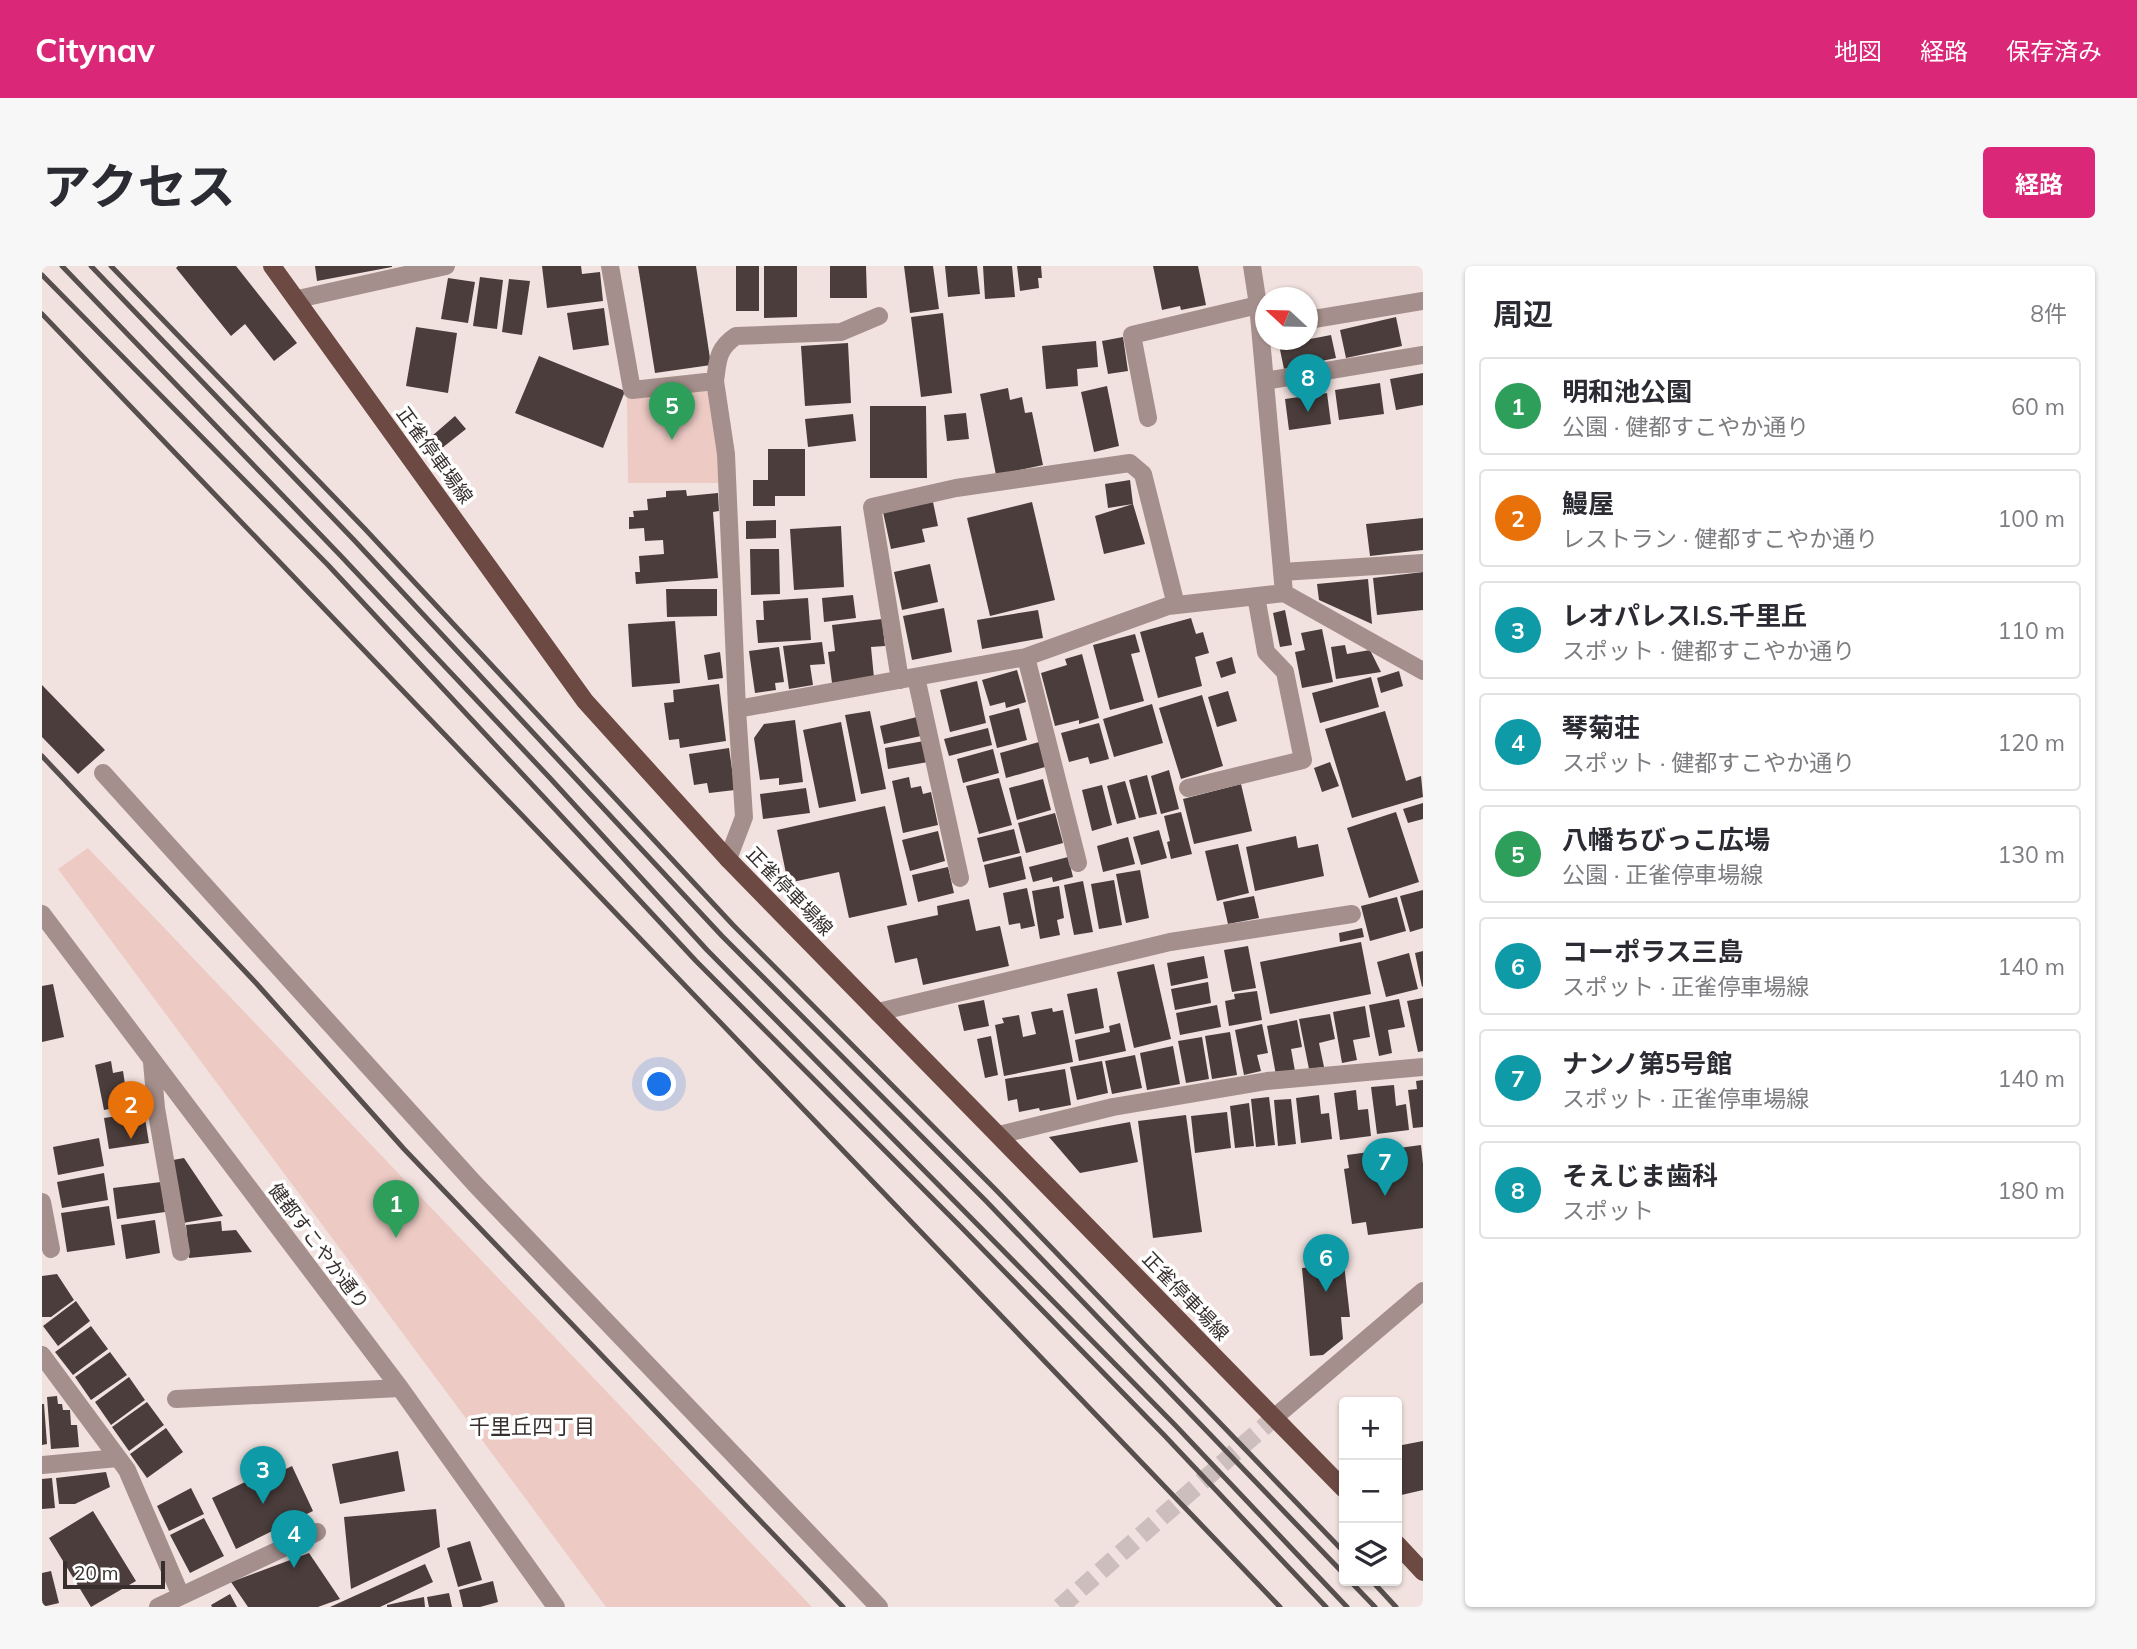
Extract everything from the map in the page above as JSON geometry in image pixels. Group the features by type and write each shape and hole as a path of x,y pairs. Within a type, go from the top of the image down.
{"main road":[{"name":"正雀停車場線","path":"272,266 585,701 728,859 1339,1484"},
{"path":"1402,1549 1423,1572"}],"street":[{"path":"298,299 446,266"},
{"path":"610,266 632,390 715,381"},
{"path":"1252,266 1255,287"},
{"path":"1318,318 1423,301"},
{"path":"1148,418 1132,335 1255,306"},
{"path":"728,859 744,817 726,454 715,381 719,353 736,336 841,331 879,316"},
{"path":"1264,350 1284,593"},
{"path":"1265,381 1423,355"},
{"path":"960,878 908,678 872,506 956,488 1130,463 1143,474 1176,605"},
{"path":"1282,572 1423,563"},
{"path":"737,709 1026,657 1176,605 1284,593 1423,671"},
{"path":"1188,788 1303,760 1285,672 1266,652 1256,596"},
{"path":"1026,657 1078,863"},
{"path":"103,773 475,1184 879,1607"},
{"name":"健都すこやか通り","path":"42,914 400,1388 556,1607"},
{"path":"878,1012 1170,942 1352,914"},
{"path":"151,1059 156,1108 181,1252"},
{"path":"999,1135 1113,1107 1267,1081 1423,1067"},
{"path":"42,1202 51,1249"},
{"path":"1275,1417 1423,1291"},
{"path":"42,1355 127,1470 181,1596"},
{"path":"176,1399 400,1388"},
{"path":"42,1465 118,1458"},
{"path":"158,1607 317,1532"}],"shaded area":[{"path":"709,388 721,483 628,483 627,398"},
{"path":"88,848 812,1607 606,1607 58,869"}],"building":[{"path":"236,266 297,343 274,361 245,324 231,336 176,268"},
{"path":"315,266 392,266 392,267 317,281"},
{"path":"542,266 581,266 582,274 600,272 603,301 547,308"},
{"path":"638,266 696,266 711,365 655,373"},
{"path":"736,266 759,266 759,311 736,311"},
{"path":"764,266 797,266 797,317 764,318"},
{"path":"830,266 866,266 867,298 830,298"},
{"path":"904,266 933,266 939,309 910,313"},
{"path":"945,266 977,266 980,294 948,297"},
{"path":"983,266 1012,266 1015,297 985,299"},
{"path":"1017,266 1041,266 1039,288 1020,291"},
{"path":"1153,266 1198,266 1206,305 1181,310 1180,306 1162,310"},
{"path":"480,277 503,280 497,329 473,326"},
{"path":"448,278 475,282 468,323 441,319"},
{"path":"509,279 530,281 522,335 502,332"},
{"path":"604,308 609,345 573,350 567,313"},
{"path":"943,313 952,393 921,397 911,317"},
{"path":"1396,317 1402,346 1346,358 1340,330"},
{"path":"416,327 457,333 448,393 406,386"},
{"path":"1331,335 1336,358 1284,369 1280,350 1318,350 1318,338"},
{"path":"1123,337 1128,371 1108,374 1102,341"},
{"path":"1096,341 1098,367 1077,369 1078,386 1046,389 1042,346"},
{"path":"848,343 851,403 805,406 801,346"},
{"path":"539,356 625,391 603,448 515,413"},
{"path":"1423,373 1423,405 1396,410 1390,379"},
{"path":"1380,383 1384,414 1339,420 1335,390"},
{"path":"1107,386 1119,446 1094,452 1081,392"},
{"path":"1008,388 1010,400 1022,397 1025,413 1032,412 1043,465 996,475 980,394"},
{"path":"1327,393 1331,424 1289,430 1285,399"},
{"path":"870,406 926,406 927,478 870,478"},
{"path":"966,413 969,439 947,441 944,415"},
{"path":"853,414 856,441 808,447 805,419"},
{"path":"455,416 466,429 442,448 432,436"},
{"path":"768,449 805,449 805,496 775,496 775,506 753,506 753,480 768,480"},
{"path":"1130,480 1133,504 1108,508 1105,484"},
{"path":"686,490 687,496 718,493 719,511 713,512 718,578 636,584 635,572 640,572 639,556 664,554 663,540 645,541 644,528 629,529 629,517 634,517 633,511 648,510 647,499 666,497 666,491"},
{"path":"933,502 938,526 922,529 925,542 891,549 883,512"},
{"path":"1032,502 1055,600 990,616 967,518"},
{"path":"1133,504 1145,544 1104,554 1095,516"},
{"path":"1423,518 1423,550 1370,556 1366,524"},
{"path":"776,520 776,538 746,539 746,521"},
{"path":"841,526 844,587 794,590 790,529"},
{"path":"750,549 779,549 780,594 751,595"},
{"path":"930,564 938,602 902,610 894,572"},
{"path":"1423,572 1423,610 1377,615 1373,578"},
{"path":"1368,579 1372,624 1319,600 1317,584"},
{"path":"666,589 717,589 717,616 667,617"},
{"path":"853,595 856,618 824,622 822,598"},
{"path":"808,598 811,640 758,643 756,620 764,620 763,601"},
{"path":"944,608 952,652 912,660 903,616"},
{"path":"1038,610 1043,638 982,649 977,620"},
{"path":"1285,610 1292,645 1280,647 1273,613"},
{"path":"1191,618 1196,634 1203,632 1209,653 1195,657 1202,686 1158,698 1140,632"},
{"path":"882,619 885,646 871,647 874,678 832,683 828,652 835,651 832,625"},
{"path":"675,621 680,683 632,687 628,624"},
{"path":"1322,629 1333,682 1302,688 1295,652 1305,650 1301,633"},
{"path":"1135,634 1140,652 1131,654 1144,701 1110,710 1093,645"},
{"path":"822,642 825,664 810,665 813,685 789,689 783,646"},
{"path":"1345,645 1347,654 1370,650 1381,672 1336,679 1331,647"},
{"path":"779,647 784,682 775,683 776,690 755,693 749,651"},
{"path":"720,652 723,678 708,680 704,655"},
{"path":"1082,654 1099,718 1079,724 1079,720 1055,726 1041,673 1067,665 1065,659"},
{"path":"1232,657 1236,673 1221,678 1216,662"},
{"path":"1017,670 1026,702 1006,708 1005,702 990,706 982,680"},
{"path":"1399,671 1403,686 1381,693 1377,678"},
{"path":"1371,677 1379,707 1320,723 1312,693"},
{"path":"977,681 986,723 950,732 940,690"},
{"path":"719,684 726,741 680,748 679,739 669,740 664,703 674,702 673,690"},
{"path":"42,685 105,750 78,774 42,737"},
{"path":"1228,691 1237,721 1217,727 1208,697"},
{"path":"1202,695 1223,766 1181,779 1159,708"},
{"path":"1152,704 1163,743 1114,757 1103,719"},
{"path":"1019,708 1027,740 997,748 989,716"},
{"path":"870,711 886,789 861,794 845,715"},
{"path":"1385,711 1406,781 1421,776 1423,797 1352,818 1325,729"},
{"path":"917,717 921,736 884,744 880,726"},
{"path":"795,720 803,782 779,785 779,778 760,780 754,738 764,724"},
{"path":"841,722 856,801 819,808 803,730"},
{"path":"1099,723 1109,759 1090,764 1088,757 1069,762 1061,733"},
{"path":"988,728 992,745 949,756 944,739"},
{"path":"924,741 928,762 888,769 885,748"},
{"path":"1039,742 1045,767 1006,778 1000,753"},
{"path":"729,748 735,790 709,793 707,783 694,785 689,754"},
{"path":"993,749 999,773 963,783 957,759"},
{"path":"1330,762 1339,786 1322,792 1314,768"},
{"path":"1169,770 1179,809 1161,814 1151,776"},
{"path":"1147,775 1157,814 1139,818 1129,780"},
{"path":"909,777 911,788 921,786 923,794 931,792 938,825 903,833 892,781"},
{"path":"999,778 1012,825 979,834 966,786"},
{"path":"1043,779 1051,810 1017,820 1009,788"},
{"path":"1125,781 1136,819 1117,824 1107,786"},
{"path":"1241,784 1252,831 1194,844 1183,799"},
{"path":"1102,785 1112,825 1092,831 1082,790"},
{"path":"806,788 810,813 763,819 760,794"},
{"path":"1423,803 1423,819 1408,823 1403,809"},
{"path":"885,806 907,905 849,918 839,872 788,883 777,830"},
{"path":"1181,812 1192,854 1171,859 1164,816"},
{"path":"1396,812 1419,882 1369,898 1347,828"},
{"path":"1055,813 1063,843 1026,853 1018,823"},
{"path":"1014,829 1020,853 983,862 977,838"},
{"path":"1159,830 1167,858 1141,865 1133,837"},
{"path":"938,831 945,861 910,871 902,840"},
{"path":"1296,836 1298,848 1318,844 1324,876 1255,891 1246,847"},
{"path":"1128,837 1135,864 1103,872 1097,846"},
{"path":"1238,844 1249,893 1217,901 1205,851"},
{"path":"1021,856 1026,879 989,888 984,865"},
{"path":"1068,857 1073,877 1053,882 1052,877 1033,882 1029,867"},
{"path":"948,867 954,893 918,902 912,875"},
{"path":"1140,870 1149,918 1126,923 1116,874"},
{"path":"1114,880 1122,925 1099,929 1091,884"},
{"path":"1083,881 1093,932 1074,935 1064,885"},
{"path":"1059,886 1064,918 1057,920 1060,935 1040,939 1032,891"},
{"path":"1027,888 1035,926 1021,929 1020,923 1009,925 1003,893"},
{"path":"1423,890 1423,928 1410,932 1400,896"},
{"path":"1254,896 1259,918 1228,924 1223,902"},
{"path":"1397,897 1406,931 1370,941 1361,906"},
{"path":"969,899 976,931 1000,926 1009,966 923,985 917,958 895,963 887,926 938,915 937,906"},
{"path":"1362,928 1364,937 1340,942 1339,933"},
{"path":"1361,942 1371,994 1270,1014 1260,962"},
{"path":"1248,946 1256,988 1232,992 1224,950"},
{"path":"1423,951 1423,986 1422,987 1415,953"},
{"path":"1409,953 1418,989 1386,997 1377,962"},
{"path":"1204,956 1208,978 1171,986 1167,963"},
{"path":"1154,964 1171,1039 1134,1048 1117,972"},
{"path":"1208,982 1211,1003 1175,1010 1171,989"},
{"path":"53,984 64,1037 42,1042 42,986"},
{"path":"1097,988 1104,1028 1075,1034 1067,994"},
{"path":"1257,991 1262,1020 1229,1026 1225,1001 1235,999 1234,994"},
{"path":"1423,998 1423,1051 1418,1052 1407,1001"},
{"path":"1399,999 1405,1027 1388,1030 1392,1053 1379,1056 1369,1005"},
{"path":"984,1000 989,1026 964,1031 958,1005"},
{"path":"1217,1005 1221,1027 1180,1035 1176,1013"},
{"path":"1365,1006 1370,1037 1353,1040 1357,1060 1342,1063 1333,1012"},
{"path":"1052,1008 1053,1012 1063,1010 1073,1062 1004,1076 995,1025 1004,1023 1002,1018 1019,1015 1023,1037 1036,1034 1031,1012"},
{"path":"1330,1014 1335,1039 1319,1043 1324,1067 1309,1069 1299,1019"},
{"path":"1297,1020 1302,1047 1291,1049 1295,1071 1276,1075 1267,1026"},
{"path":"1120,1023 1126,1051 1079,1061 1075,1040 1110,1032 1109,1026"},
{"path":"1262,1024 1268,1053 1257,1055 1261,1071 1244,1075 1235,1030"},
{"path":"1230,1032 1237,1075 1212,1079 1205,1036"},
{"path":"991,1036 998,1075 985,1078 977,1039"},
{"path":"1202,1037 1209,1079 1186,1083 1178,1041"},
{"path":"1173,1046 1180,1084 1147,1090 1140,1053"},
{"path":"1135,1055 1142,1088 1112,1094 1105,1061"},
{"path":"111,1061 113,1073 123,1071 125,1084 132,1083 136,1104 104,1110 95,1065"},
{"path":"1102,1061 1108,1093 1077,1100 1070,1067"},
{"path":"1065,1069 1071,1105 1019,1112 1017,1099 1008,1101 1005,1079"},
{"path":"1423,1080 1423,1127 1413,1128 1408,1090 1417,1089 1416,1081"},
{"path":"1394,1085 1396,1106 1406,1104 1409,1130 1377,1134 1371,1087"},
{"path":"1356,1090 1358,1110 1368,1109 1371,1136 1340,1140 1334,1093"},
{"path":"1319,1095 1321,1114 1329,1113 1332,1139 1301,1143 1296,1098"},
{"path":"1269,1097 1275,1145 1256,1147 1251,1099"},
{"path":"1291,1099 1296,1144 1278,1146 1274,1100"},
{"path":"1249,1103 1254,1146 1235,1148 1230,1106"},
{"path":"144,1112 149,1143 109,1149 104,1118"},
{"path":"1227,1112 1231,1148 1195,1153 1191,1116"},
{"path":"1186,1115 1202,1232 1153,1238 1138,1121"},
{"path":"1130,1122 1138,1162 1080,1173 1049,1137"},
{"path":"99,1138 104,1166 58,1175 53,1147"},
{"path":"1421,1145 1423,1228 1368,1235 1366,1222 1352,1224 1344,1169 1349,1168 1347,1155"},
{"path":"184,1158 223,1216 183,1223 173,1160"},
{"path":"104,1173 108,1200 62,1208 57,1182"},
{"path":"161,1182 165,1212 117,1219 113,1188"},
{"path":"109,1206 115,1245 67,1252 61,1213"},
{"path":"155,1220 160,1253 126,1259 121,1225"},
{"path":"221,1221 222,1231 236,1230 252,1252 189,1258 186,1225"},
{"path":"1344,1264 1350,1317 1341,1317 1343,1339 1323,1355 1310,1356 1302,1268"},
{"path":"57,1274 74,1300 51,1317 42,1317 42,1276"},
{"path":"76,1301 90,1321 58,1346 43,1326"},
{"path":"91,1326 108,1349 73,1375 55,1352"},
{"path":"110,1352 127,1375 91,1400 75,1377"},
{"path":"129,1377 145,1400 111,1425 95,1402"},
{"path":"57,1396 58,1404 62,1404 63,1410 70,1410 71,1425 77,1425 79,1447 51,1449 47,1397"},
{"path":"147,1402 164,1425 129,1451 112,1427"},
{"path":"42,1404 47,1444 42,1445"},
{"path":"166,1428 183,1452 147,1478 130,1454"},
{"path":"1423,1441 1423,1490 1402,1495 1402,1460 1402,1445"},
{"path":"398,1451 405,1491 340,1504 332,1464"},
{"path":"292,1466 313,1511 236,1549 212,1498 245,1482 248,1487"},
{"path":"106,1472 110,1487 75,1504 59,1504 56,1478"},
{"path":"52,1478 55,1508 42,1509 42,1479"},
{"path":"191,1488 204,1514 169,1531 157,1506"},
{"path":"436,1509 440,1547 351,1589 344,1517"},
{"path":"93,1511 136,1581 91,1607 49,1538"},
{"path":"204,1518 224,1556 190,1573 170,1535"},
{"path":"470,1541 482,1580 458,1587 447,1548"},
{"path":"309,1553 340,1599 318,1607 248,1607 231,1582"},
{"path":"425,1564 433,1582 380,1607 330,1607"},
{"path":"51,1571 59,1603 42,1607 42,1573"},
{"path":"493,1581 498,1602 480,1607 463,1607 459,1590"},
{"path":"449,1593 452,1607 429,1607 427,1597"},
{"path":"230,1594 237,1607 212,1607 211,1605"},
{"path":"424,1597 425,1607 387,1607 387,1605"}],"tunnel":[{"path":"1060,1607 1275,1417"}],"railway":[{"path":"62,266 339,554 707,950 1175,1425 1347,1607"},
{"path":"91,266 354,540 722,936 986,1201 1339,1569"},
{"path":"111,266 365,529 733,925 996,1190 1339,1547"},
{"path":"42,275 328,565 696,961 1164,1435 1326,1607"},
{"path":"42,314 1280,1607"},
{"path":"42,756 256,983 404,1149 843,1607"},
{"path":"1355,1586 1375,1607"},
{"path":"1377,1586 1396,1607"}],"place":[{"name":"そえじま歯科","path":"1308,412"},
{"name":"八幡ちびっこ広場","path":"672,440"},
{"name":"鰻屋","path":"131,1139"},
{"name":"ナンノ第5号館","path":"1385,1196"},
{"name":"明和池公園","path":"396,1238"},
{"name":"コーポラス三島","path":"1326,1292"},
{"name":"レオパレスI.S.千里丘","path":"263,1504"},
{"name":"琴菊荘","path":"294,1568"}],"district":[{"name":"千里丘四丁目","path":"532,1427"}]}
